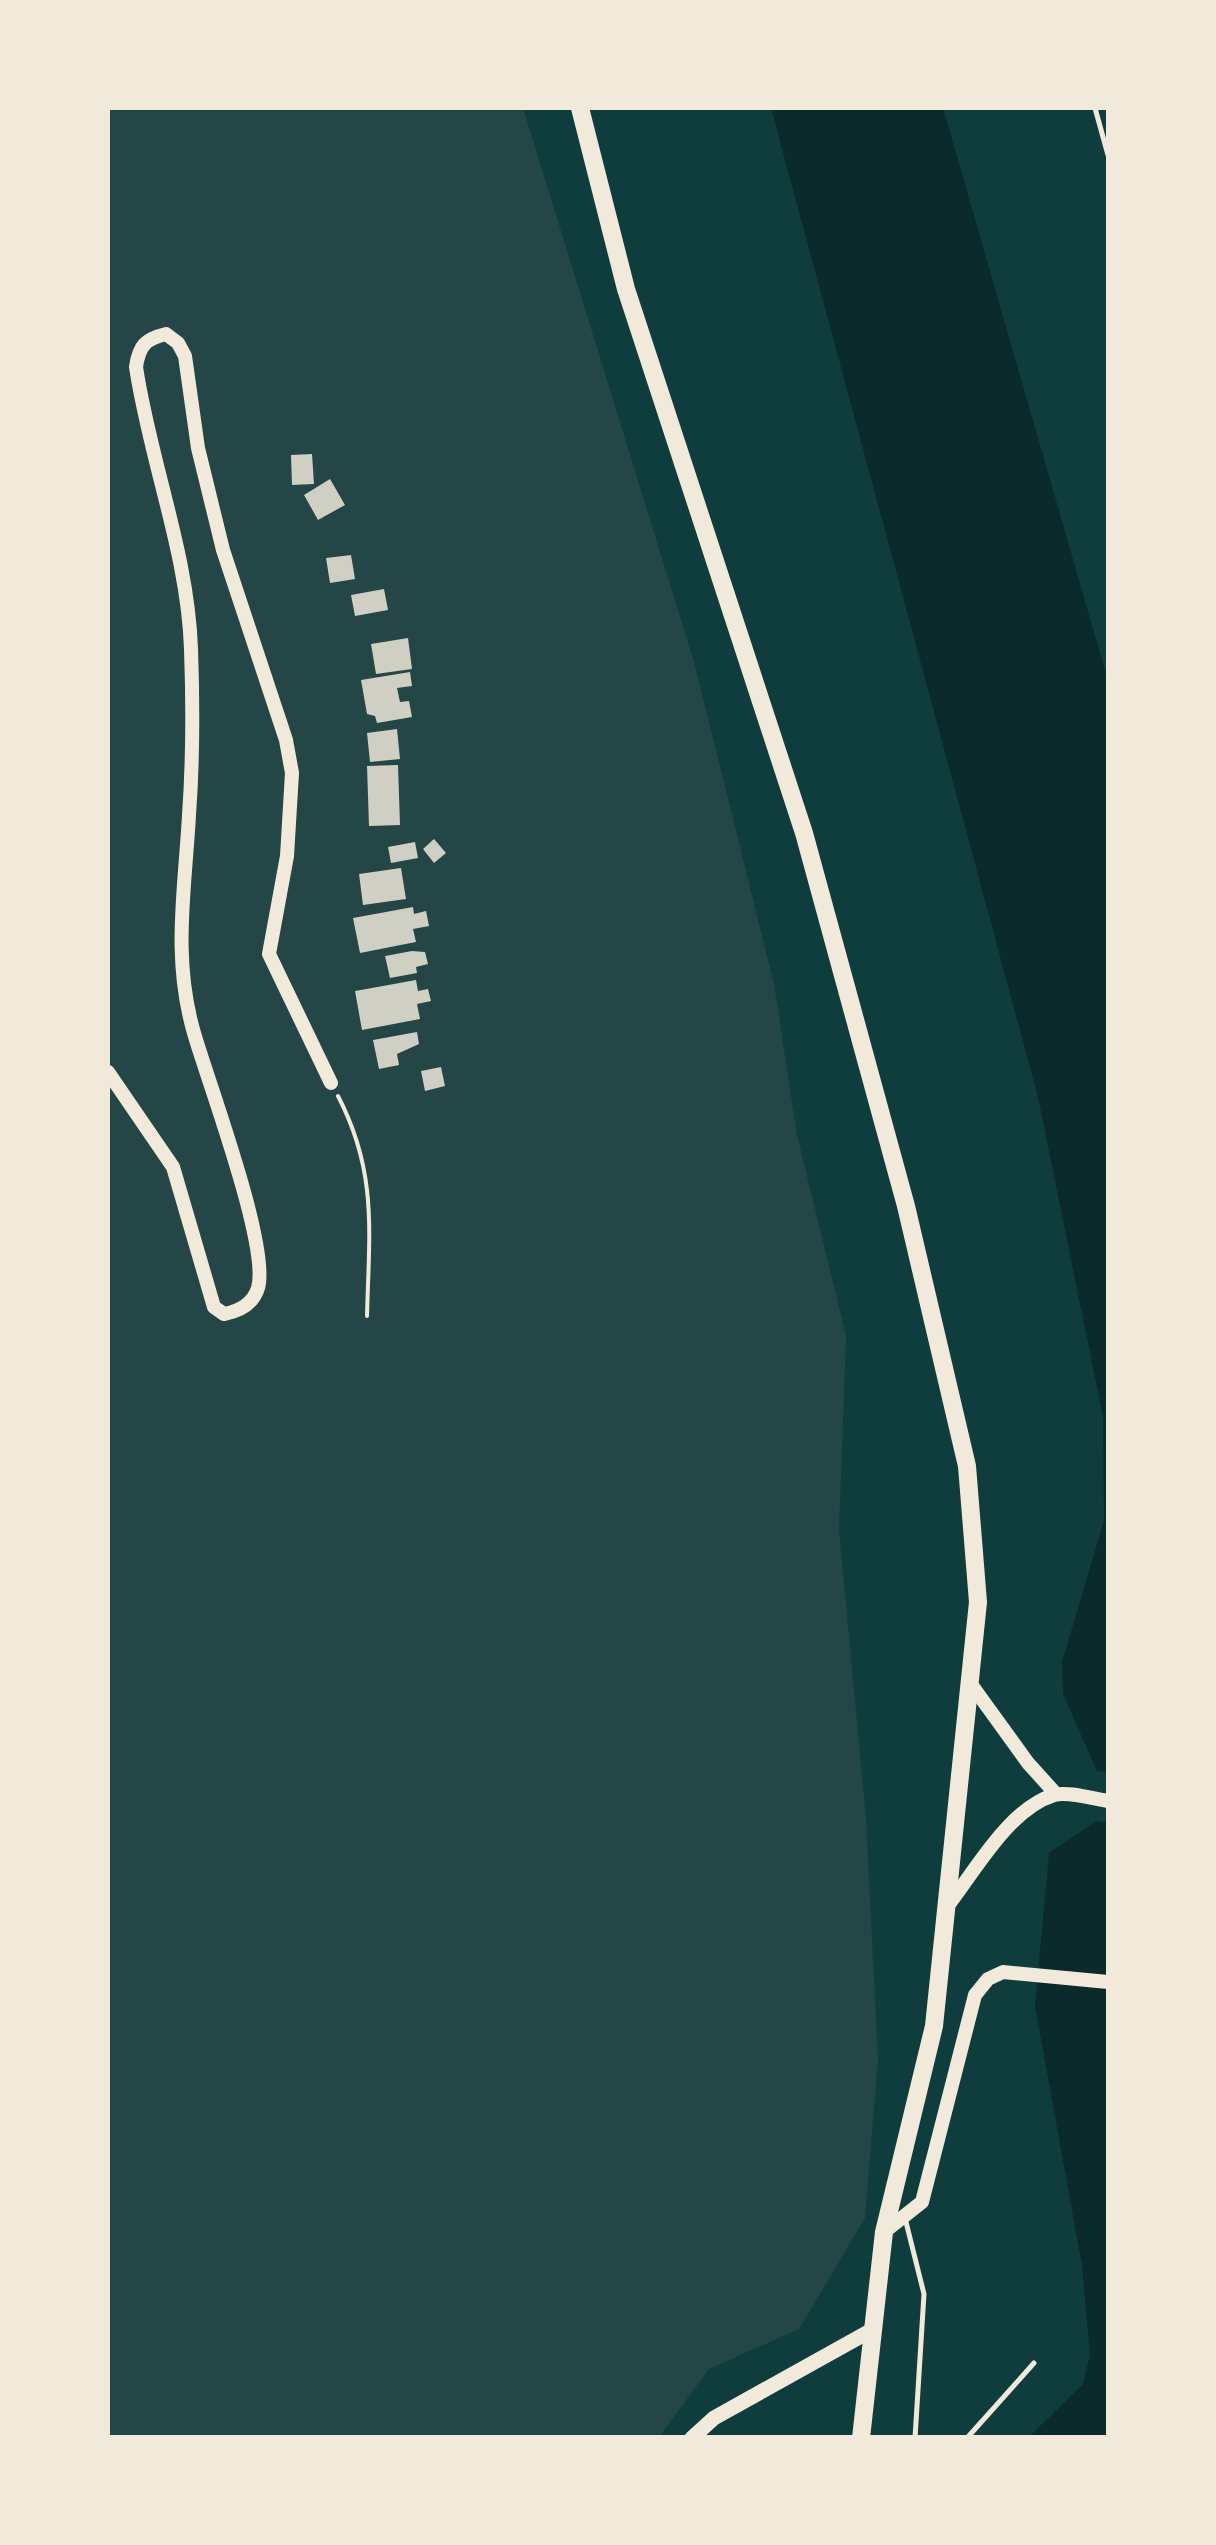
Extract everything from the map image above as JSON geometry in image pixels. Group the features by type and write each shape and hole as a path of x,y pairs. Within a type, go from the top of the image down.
{"main road":[{"path":"580,108 626,289 804,834 906,1206 967,1466 978,1602 934,2026 884,2232 861,2438"},
{"path":"692,2438 714,2418 872,2330"}],"street":[{"path":"108,1072 173,1167 214,1307 224,1314 238,1311 253,1299 259,1284 257,1257 225,1123 194,1032 179,950 190,816 191,645 187,604 136,367 138,349 149,338 166,334 178,343 185,356 198,448 222,550 290,756 292,814 269,954 331,1083"},
{"path":"968,1680 1028,1763 1056,1794 1108,1801"},
{"path":"946,1908 1014,1823 1056,1794"},
{"path":"884,2232 922,2202 975,1994 1003,1972 1108,1982"}],"lane":[{"path":"1095,108 1108,156"},
{"path":"905,2218 924,2294 915,2438"},
{"path":"968,2438 1034,2363"}],"path":[{"path":"331,1083 359,1136 370,1200 367,1316"}],"shaded area":[{"path":"108,108 523,108 694,662 774,984 797,1135 846,1336 839,1530 866,1819 878,2059 865,2218 799,2329 709,2369 659,2437 108,2437"},
{"path":"771,108 943,108 1108,681 1108,1772 1097,1771 1063,1694 1062,1662 1104,1521 1103,1417 1038,1097"},
{"path":"1096,1821 1108,1823 1108,2437 1028,2438 1083,2384 1090,2355 1082,2266 1035,2006 1049,1853"}],"building":[{"path":"312,454 314,484 292,485 291,455"},
{"path":"330,479 345,505 318,520 304,495"},
{"path":"351,555 355,579 330,583 326,558"},
{"path":"384,589 388,610 355,616 351,595"},
{"path":"408,638 412,669 376,674 371,644"},
{"path":"410,672 412,686 397,688 400,702 409,701 412,717 377,723 375,716 367,714 361,680"},
{"path":"397,729 400,759 370,762 367,733"},
{"path":"398,765 400,825 369,826 367,766"},
{"path":"434,839 446,853 434,863 423,849"},
{"path":"415,842 418,858 391,863 388,847"},
{"path":"401,868 406,899 363,905 359,874"},
{"path":"413,907 414,914 426,911 429,926 413,929 416,942 360,953 353,918"},
{"path":"425,952 428,964 416,967 417,973 390,978 385,956"},
{"path":"416,980 418,991 428,989 431,1001 417,1004 420,1019 362,1030 355,991"},
{"path":"417,1032 419,1044 397,1054 399,1065 379,1069 373,1040"},
{"path":"441,1067 445,1086 425,1091 421,1071"}]}
